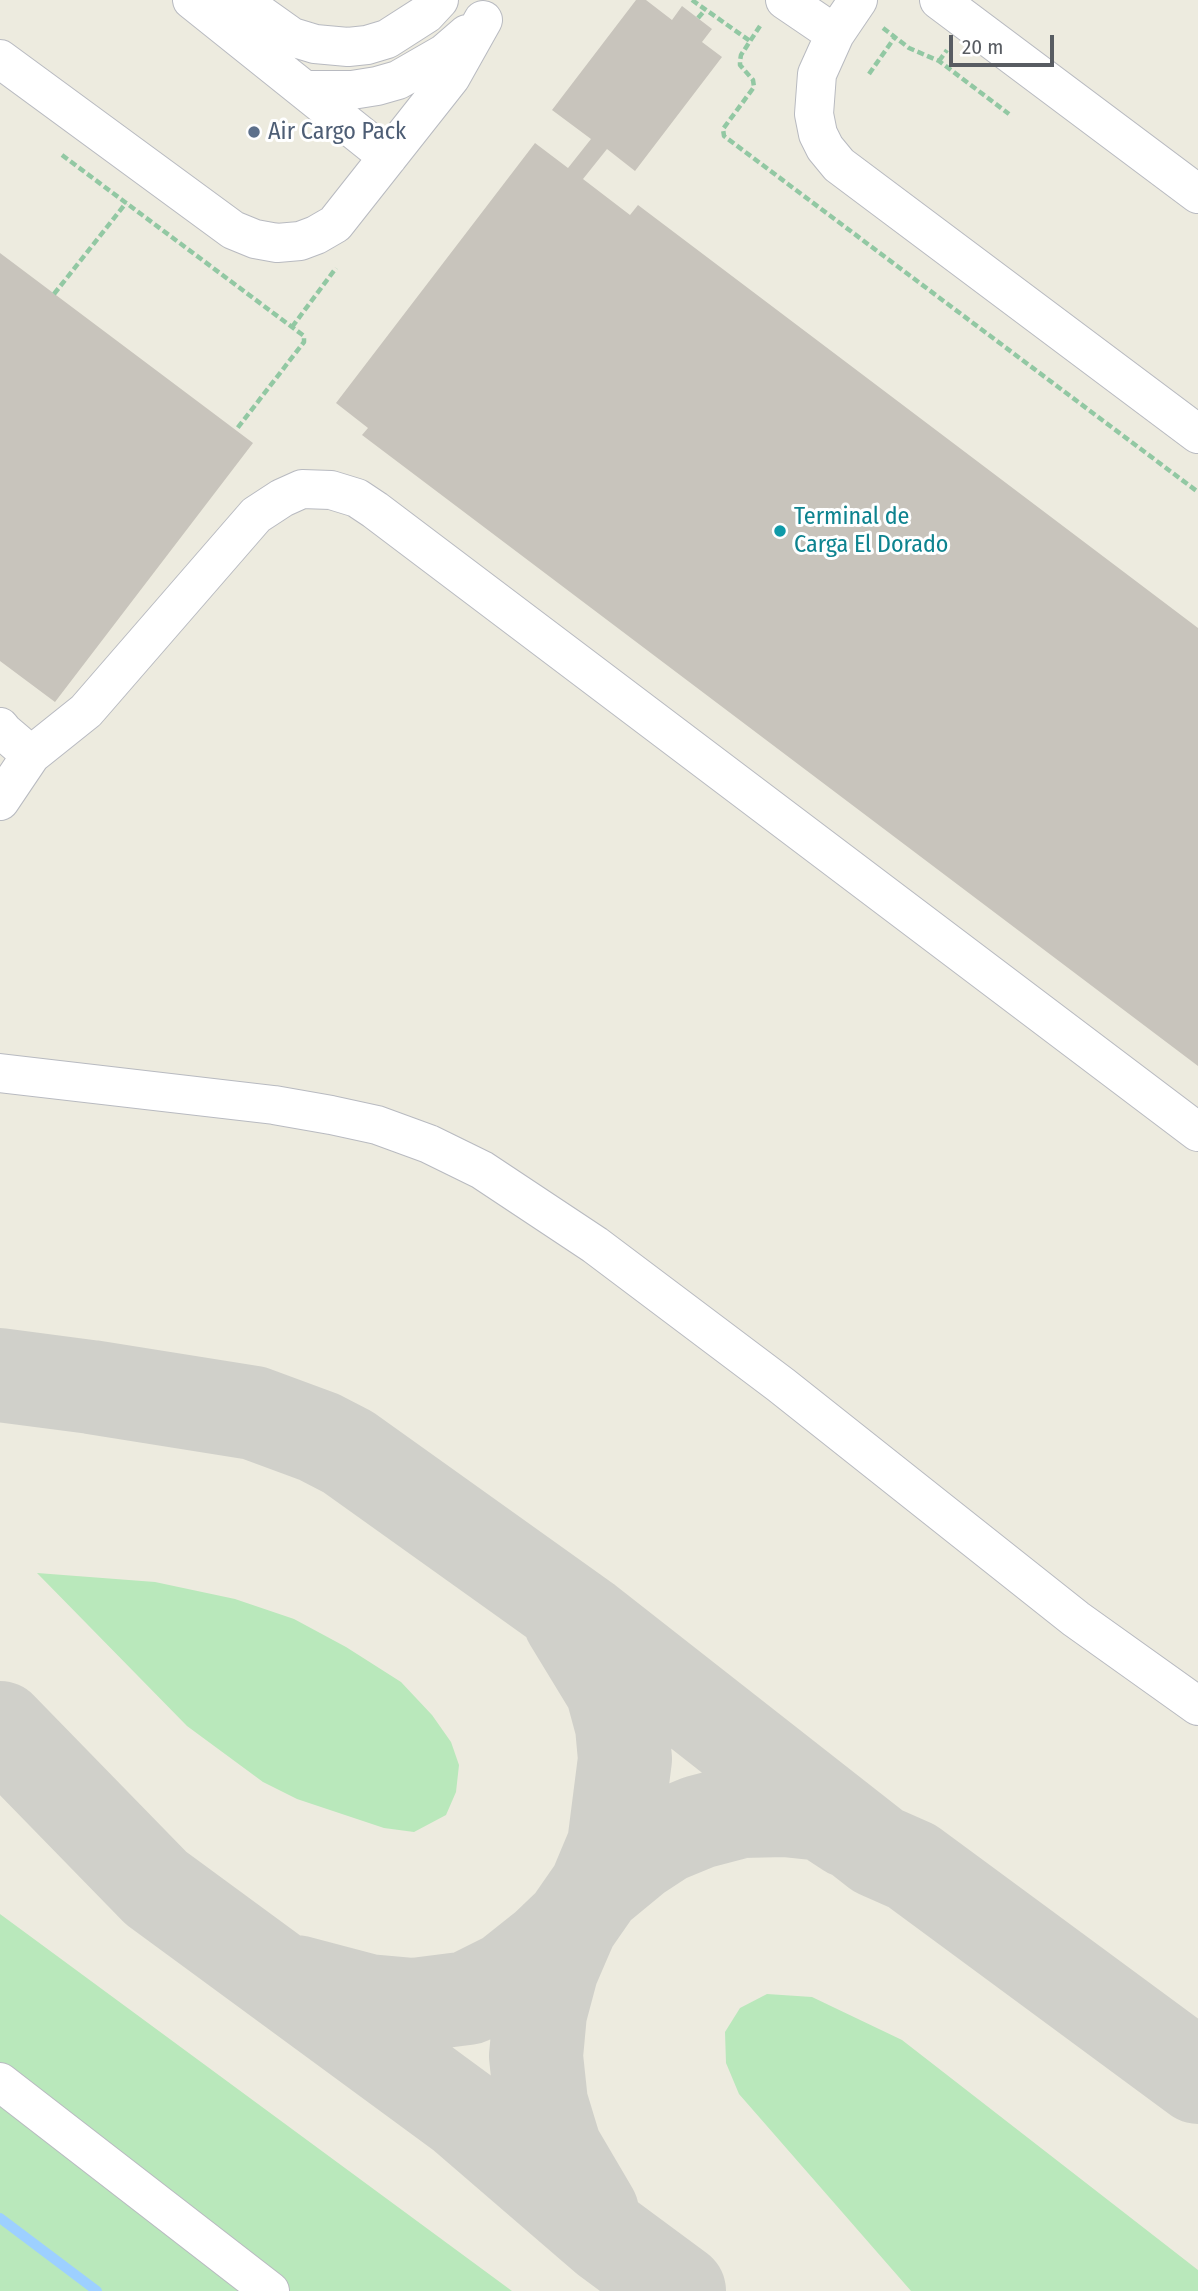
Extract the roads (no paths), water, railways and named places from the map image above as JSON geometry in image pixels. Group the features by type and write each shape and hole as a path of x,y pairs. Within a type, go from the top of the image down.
{"street":[{"path":"192,0 388,157"},
{"path":"240,0 292,37 315,44 348,47 387,39 426,14 439,0"},
{"path":"939,0 1198,194"},
{"path":"307,90 352,90 398,80 445,53 492,10"},
{"path":"0,59 233,230 255,239 277,243 299,241 335,224 451,77 492,10"},
{"path":"774,10 849,13 817,74 814,114 818,134 839,165 1198,435"},
{"path":"0,801 31,755 86,711 256,515 302,489 331,490 357,498 1198,1132"},
{"path":"0,727 31,755"},
{"path":"0,1073 274,1105 354,1120 377,1125 429,1144 482,1170 595,1245 781,1385 1076,1619 1198,1706"},
{"path":"0,2082 270,2291"}],"waterway":[{"path":"0,2218 97,2291"}],"place":[{"name":"Air Cargo Pack","path":"254,132"},
{"name":"Terminal de Carga El Dorado","path":"780,531"}]}
